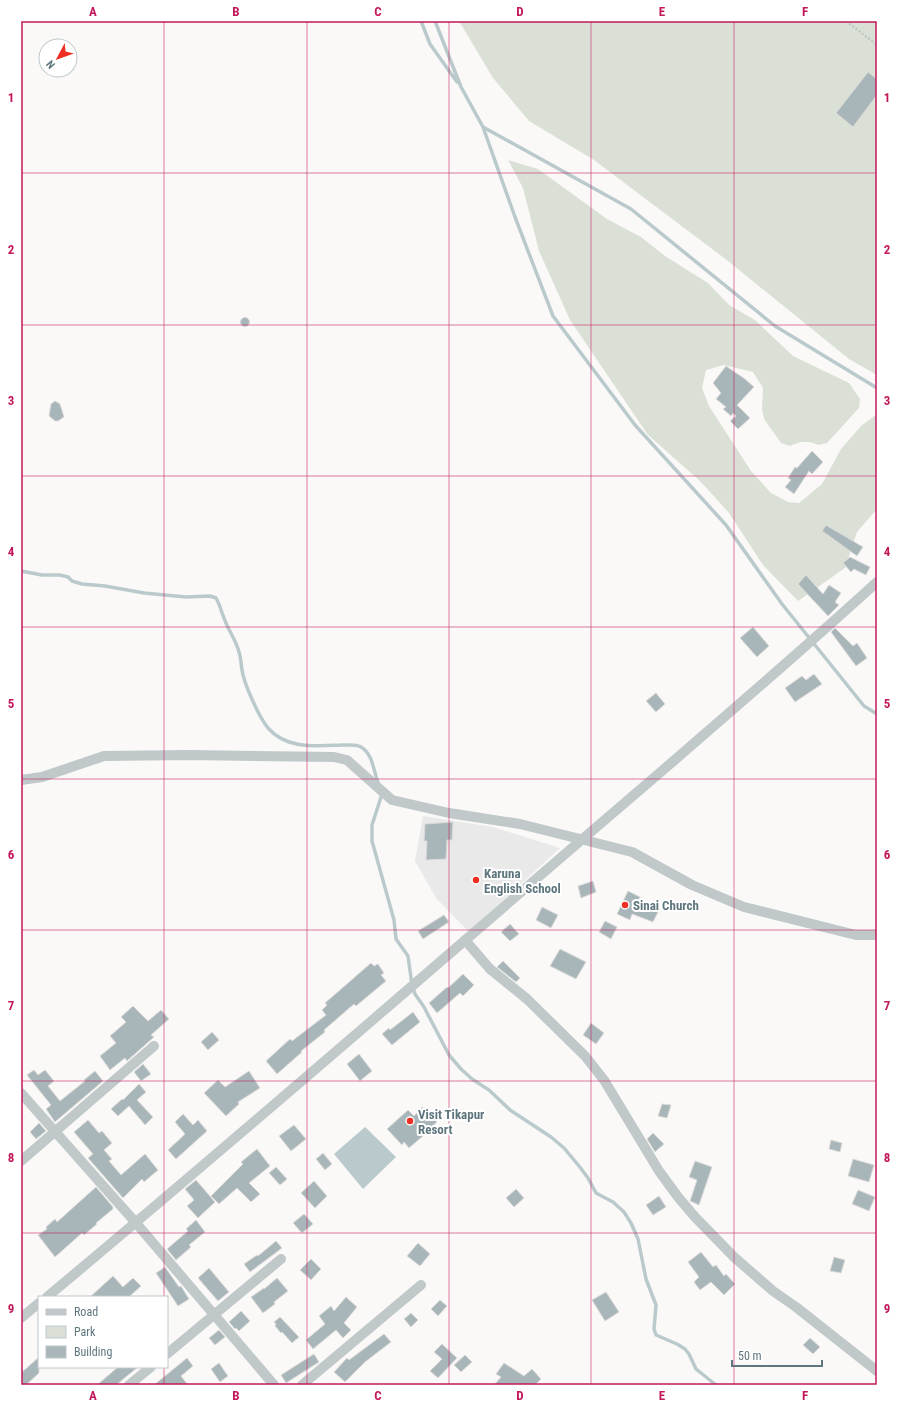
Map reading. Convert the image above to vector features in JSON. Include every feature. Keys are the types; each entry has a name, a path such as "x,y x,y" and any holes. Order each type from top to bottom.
{"street":[{"path":"47,1296 136,1223 465,940 812,641 877,582"},
{"path":"21,780 42,776 104,756 188,755 334,757 347,760 392,800 450,813 520,824 632,852 692,885 744,908 856,935 877,935"},
{"path":"465,940 490,969 527,999 585,1056 604,1080 659,1171 695,1217 734,1257 773,1292 796,1307 877,1371"},
{"path":"21,1161 154,1046"},
{"path":"21,1092 136,1223 274,1385"},
{"path":"168,1353 281,1259"},
{"path":"302,1385 421,1285"},
{"path":"21,1318 38,1304"},
{"path":"129,1385 150,1368"}],"path":[{"path":"846,21 877,45"}],"shaded area":[{"name":"Karuna English School","path":"423,816 493,827 560,848 469,932 436,898 415,861"},
{"path":"365,1127 396,1157 363,1189 334,1154"}],"green space":[{"path":"459,21 877,21 877,375 849,359 728,261 594,160 529,121 493,78"},
{"path":"508,160 538,169 607,219 641,237 665,256 708,283 729,305 755,320 793,356 849,383 860,399 859,408 827,443 818,445 811,442 804,442 790,446 781,443 764,419 762,409 763,388 753,372 724,365 706,370 702,388 709,406 751,471 771,493 788,502 799,503 822,484 841,449 861,426 877,414 877,509 857,532 845,568 798,601 763,565 729,513 700,481 648,435 570,320 539,251 523,188"}],"building":[{"path":"868,72 877,79 877,95 853,127 836,113"},
{"path":"245,317 250,322 245,327 240,322"},
{"path":"726,366 754,387 737,405 750,418 738,429 730,421 736,416 733,413 731,416 723,409 726,407 716,399 721,393 713,383"},
{"path":"55,401 60,404 64,417 58,421 55,421 49,416 51,404"},
{"path":"812,451 823,462 812,474 809,471 794,494 785,487 791,480 788,478 795,467 797,468"},
{"path":"826,525 863,547 857,556 822,531"},
{"path":"850,557 870,567 866,575 854,569 851,572 843,563"},
{"path":"806,575 823,594 829,585 841,593 835,602 839,605 828,616 798,584"},
{"path":"753,627 769,646 757,657 740,638"},
{"path":"835,628 853,646 857,643 867,658 856,666 831,632"},
{"path":"814,674 822,684 795,702 785,688 802,676 806,680"},
{"path":"656,693 665,704 656,712 646,701"},
{"path":"453,822 452,840 447,840 446,859 426,860 427,841 424,841 425,824"},
{"path":"593,881 596,892 581,898 578,886"},
{"path":"628,891 640,897 638,902 659,910 653,922 632,914 630,920 617,914"},
{"path":"542,907 558,915 551,928 536,920"},
{"path":"444,915 449,922 423,939 418,931"},
{"path":"605,921 617,927 611,939 599,932"},
{"path":"510,924 519,934 510,941 501,932"},
{"path":"560,949 586,962 576,979 550,966"},
{"path":"503,961 520,978 516,982 497,967"},
{"path":"371,963 374,966 378,964 384,973 381,975 386,981 356,1006 354,1004 324,1030 325,1032 301,1051 302,1052 277,1074 266,1061 290,1039 292,1041 326,1015 322,1010 327,1005 325,1003"},
{"path":"463,974 474,985 463,996 460,993 437,1013 429,1003"},
{"path":"133,1006 148,1021 161,1010 169,1019 151,1035 154,1037 127,1061 125,1058 110,1070 100,1056 116,1043 110,1036 126,1022 121,1017"},
{"path":"413,1012 420,1022 392,1045 382,1034 389,1028 390,1030"},
{"path":"591,1023 604,1033 596,1044 583,1035"},
{"path":"212,1032 219,1040 208,1050 201,1042"},
{"path":"359,1054 372,1071 360,1081 347,1064"},
{"path":"143,1064 151,1074 141,1081 134,1072"},
{"path":"34,1070 38,1075 45,1070 54,1081 48,1086 60,1101 95,1071 103,1081 55,1122 46,1109 51,1105 27,1075"},
{"path":"249,1071 260,1088 238,1102 239,1104 226,1116 204,1093 218,1080 225,1087"},
{"path":"139,1084 146,1092 137,1100 153,1117 145,1125 129,1106 118,1116 111,1109 122,1099 123,1100"},
{"path":"662,1104 671,1105 667,1118 658,1116"},
{"path":"422,1107 437,1122 409,1148 404,1142 402,1145 387,1129 408,1110 414,1116"},
{"path":"183,1114 193,1125 198,1120 207,1131 176,1159 168,1150 185,1134 175,1122"},
{"path":"88,1120 99,1133 102,1131 112,1143 104,1150 112,1159 109,1161 121,1175 145,1154 158,1170 144,1182 142,1179 123,1198 88,1158 93,1154 74,1132"},
{"path":"39,1123 46,1131 36,1139 30,1132"},
{"path":"294,1125 306,1139 291,1151 279,1136"},
{"path":"653,1133 664,1144 655,1152 647,1139"},
{"path":"831,1140 842,1143 840,1152 829,1149"},
{"path":"257,1149 270,1166 249,1183 260,1194 251,1202 237,1188 219,1204 211,1196 243,1164 241,1162"},
{"path":"323,1153 332,1164 325,1170 316,1159"},
{"path":"853,1159 874,1165 869,1182 848,1176"},
{"path":"695,1161 712,1167 699,1205 690,1201 697,1180 689,1177"},
{"path":"276,1167 287,1179 280,1185 269,1173"},
{"path":"196,1180 215,1202 198,1218 187,1206 194,1200 185,1189"},
{"path":"314,1181 327,1196 315,1208 301,1193"},
{"path":"96,1187 113,1207 113,1209 84,1235 82,1233 55,1257 38,1235 47,1229 46,1227 55,1219 57,1222"},
{"path":"516,1189 524,1198 514,1207 506,1198"},
{"path":"858,1190 875,1197 869,1211 852,1204"},
{"path":"659,1196 666,1207 653,1215 646,1205"},
{"path":"304,1214 313,1224 302,1233 293,1223"},
{"path":"196,1220 205,1232 189,1245 191,1247 176,1260 167,1249 188,1231 186,1229"},
{"path":"276,1241 282,1248 250,1272 244,1264 257,1255 258,1256"},
{"path":"418,1243 430,1254 420,1266 407,1256"},
{"path":"701,1252 713,1267 716,1265 724,1276 726,1274 735,1284 724,1295 711,1282 700,1290 694,1282 699,1277 688,1262"},
{"path":"834,1257 845,1260 841,1273 830,1271"},
{"path":"311,1259 321,1269 311,1280 300,1270"},
{"path":"165,1267 179,1287 181,1286 189,1299 178,1306 156,1273"},
{"path":"209,1268 229,1292 218,1301 198,1278"},
{"path":"113,1276 123,1287 133,1278 141,1286 130,1296 91,1296"},
{"path":"277,1278 288,1291 263,1313 251,1297 264,1289"},
{"path":"606,1292 619,1312 605,1321 592,1300"},
{"path":"346,1297 357,1307 344,1323 351,1330 343,1338 336,1330 313,1349 306,1340 325,1324 319,1316 331,1306 334,1311"},
{"path":"440,1300 447,1306 438,1316 431,1309"},
{"path":"241,1311 250,1321 239,1331 229,1322"},
{"path":"411,1313 418,1320 411,1327 404,1319"},
{"path":"280,1317 299,1337 292,1343 275,1326 276,1324 274,1322"},
{"path":"219,1330 225,1337 215,1345 209,1338"},
{"path":"384,1334 391,1342 365,1362 345,1382 334,1372 347,1358 349,1360"},
{"path":"810,1338 820,1347 813,1354 803,1345"},
{"path":"442,1344 457,1358 438,1378 430,1371 442,1359 434,1352"},
{"path":"314,1354 319,1362 286,1383 281,1375"},
{"path":"465,1355 472,1362 461,1372 454,1365"},
{"path":"38,1358 39,1373 26,1385 21,1385 21,1373"},
{"path":"187,1358 193,1366 181,1376 188,1385 154,1385"},
{"path":"219,1363 228,1376 220,1382 211,1369"},
{"path":"504,1363 524,1376 532,1369 541,1379 536,1384 538,1385 494,1385 501,1377 496,1374"},
{"path":"117,1368 137,1368 116,1385 97,1385"}],"waterway":[{"path":"421,21 430,44 457,82"},
{"path":"435,21 461,87 483,127 631,209 775,326 877,388"},
{"path":"483,127 515,217 553,316 635,425 726,525 782,604 864,706 877,714"},
{"path":"21,571 42,575 60,575 82,584 105,586 144,593 186,597 210,596 216,598 238,648 243,676 249,692 256,709 268,728 284,740 303,745 359,746 365,750 371,759 379,785"},
{"path":"382,794 372,825 372,841 394,920 396,939 408,956 412,985 415,994 424,1007 449,1055 472,1079 489,1090 510,1110 551,1137 564,1148 588,1178 596,1193 613,1202 624,1212 638,1239 646,1279 656,1305 654,1329 656,1335 685,1349 696,1369 716,1385"}],"place":[{"name":"Karuna English School","path":"476,880"},
{"name":"Sinai Church","path":"625,905"},
{"name":"Visit Tikapur Resort","path":"410,1121"}]}
